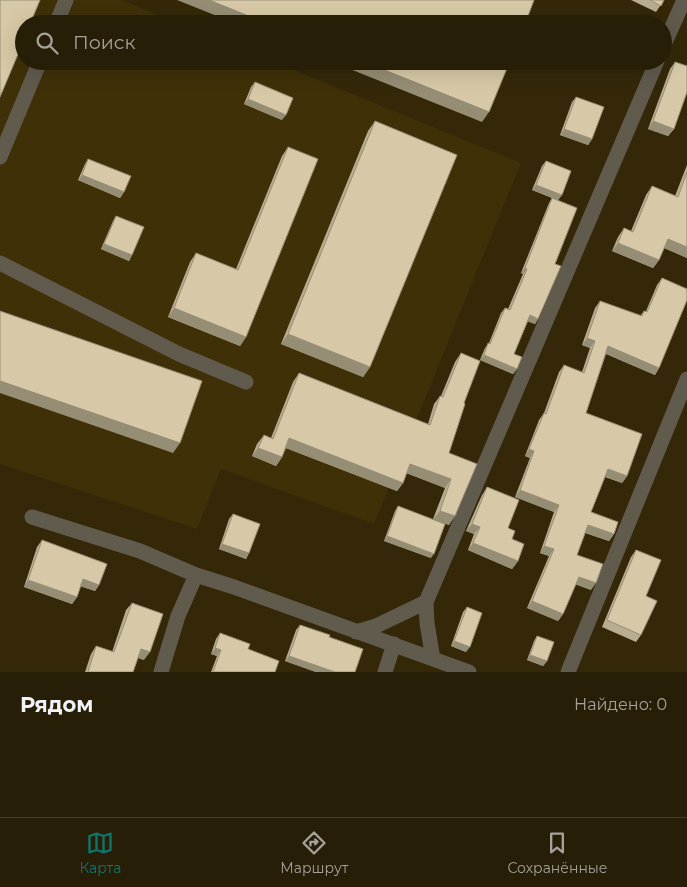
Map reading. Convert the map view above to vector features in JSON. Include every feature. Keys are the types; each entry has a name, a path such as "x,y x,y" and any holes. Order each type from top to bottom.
{"street":[{"path":"60,15 66,0"},
{"path":"672,27 684,0"},
{"path":"0,157 36,70"},
{"path":"433,660 426,623 426,602 653,70"},
{"path":"0,263 178,354 246,382"},
{"path":"568,672 687,379"},
{"path":"32,517 140,551 196,575 469,672"},
{"path":"162,672 178,616 196,575"},
{"path":"356,632 376,626 426,602"},
{"path":"385,672 394,644"}],"shaded area":[{"path":"0,0 122,0 158,15 15,15 15,70 294,70 521,163 374,524 221,469 197,529 0,464"}],"building":[{"path":"0,0 40,0 34,15 15,15 15,61 0,97"},
{"path":"209,0 534,0 528,15 246,15"},
{"path":"650,0 664,0 661,6"},
{"path":"675,62 687,66 687,92 674,129 653,121"},
{"path":"384,70 506,70 489,112"},
{"path":"255,82 293,98 286,115 248,99"},
{"path":"576,97 604,107 592,139 564,129"},
{"path":"375,121 457,155 370,367 288,334"},
{"path":"288,147 318,159 246,337 174,308 196,253 238,270"},
{"path":"88,159 131,176 124,192 82,175"},
{"path":"546,161 571,171 562,195 536,185"},
{"path":"687,172 687,247 668,239 659,260 618,243 624,228 633,232 652,186 678,197"},
{"path":"552,198 577,208 555,264 561,266 538,319 530,315 514,354 522,357 517,369 484,355 505,308 510,310 527,269 525,268"},
{"path":"116,216 144,227 132,255 104,244"},
{"path":"662,278 687,289 687,300 659,368 608,346 586,413 642,434 627,476 608,469 591,512 618,522 614,534 588,525 577,555 603,564 596,583 579,577 563,614 532,601 554,549 544,546 559,505 520,490 534,451 529,449 544,413 546,414 564,365 584,373 595,341 587,338 600,301 642,316 644,311 647,312"},
{"path":"0,311 202,381 180,443 0,381"},
{"path":"461,353 480,361 464,403 449,453 477,464 455,516 440,511 451,479 410,464 403,483 289,438 282,457 258,448 264,435 273,439 299,373 430,425 440,396 443,397"},
{"path":"487,487 519,500 508,528 515,531 512,539 524,544 518,561 473,543 480,527 472,524"},
{"path":"398,506 445,524 434,554 387,536"},
{"path":"233,514 260,524 249,553 222,544"},
{"path":"42,540 107,564 99,585 83,579 77,597 28,580"},
{"path":"636,550 661,560 646,596 657,601 641,635 607,620"},
{"path":"132,603 163,614 150,652 141,649 133,672 88,672 96,646 114,652"},
{"path":"467,607 482,613 470,647 454,641"},
{"path":"300,625 363,649 355,672 335,672 289,656"},
{"path":"220,633 250,644 248,649 279,661 275,672 213,672 221,650 215,648"},
{"path":"537,636 554,642 547,661 530,655"}]}
